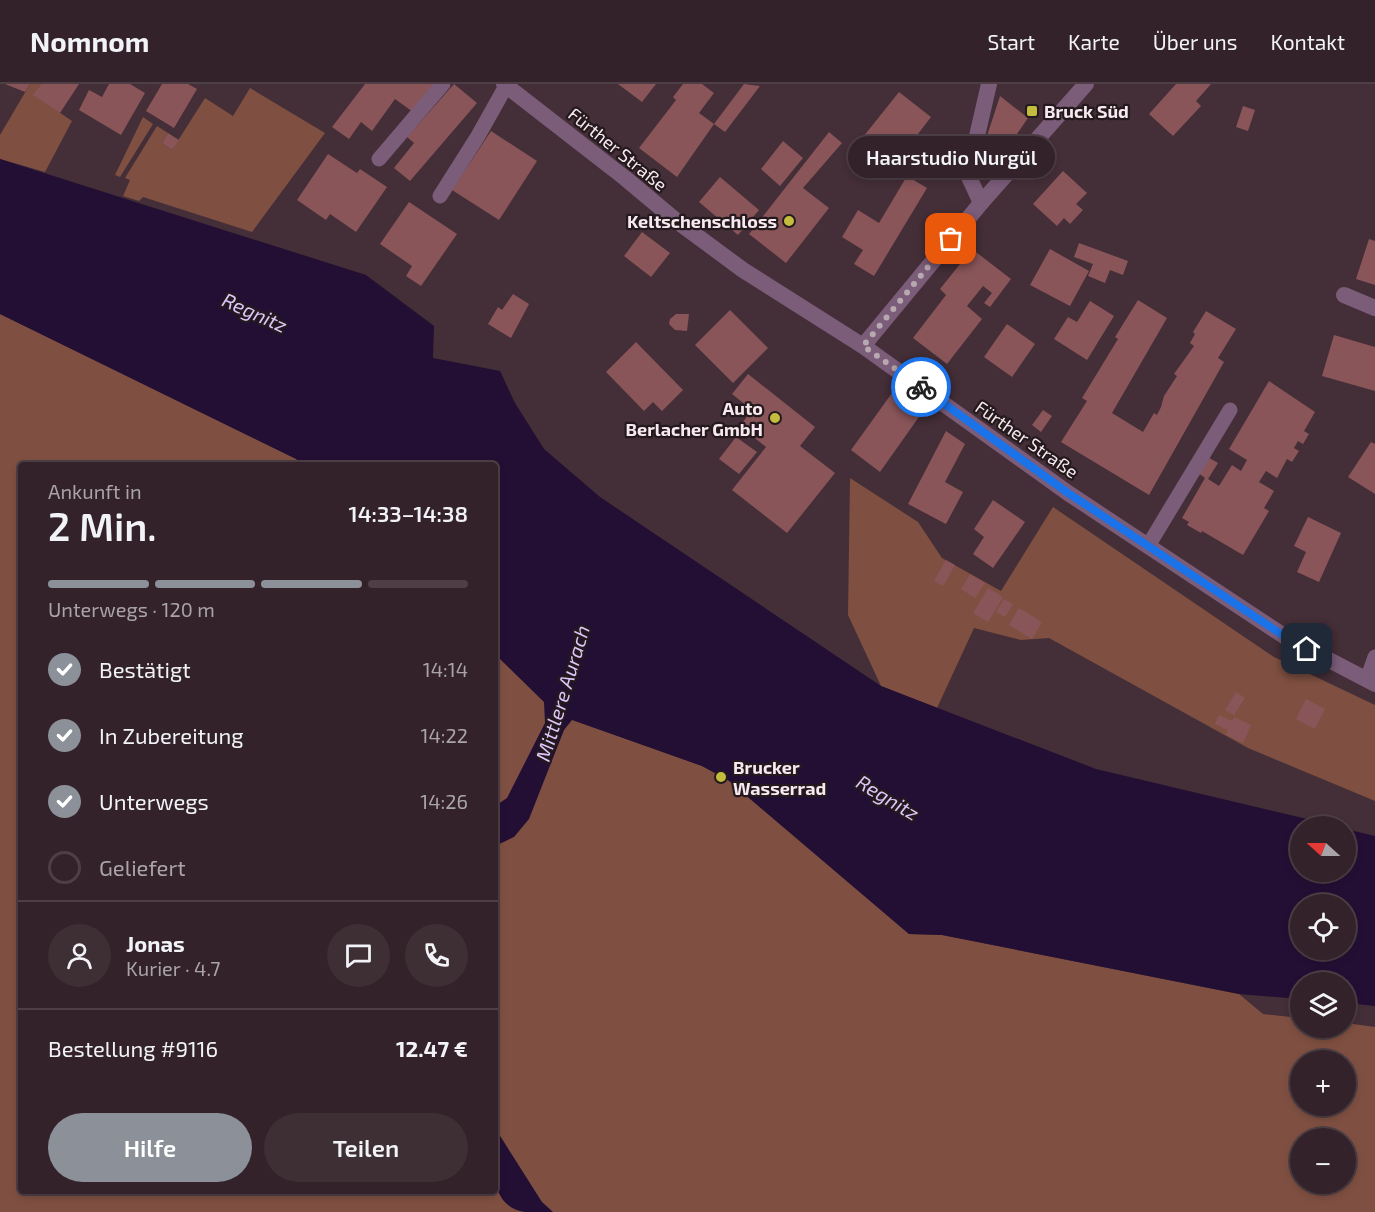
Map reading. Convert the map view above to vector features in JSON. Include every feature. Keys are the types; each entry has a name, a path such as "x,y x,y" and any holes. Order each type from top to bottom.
{"street":[{"path":"981,203 968,175 989,84"},
{"path":"863,346 981,203 1086,84"},
{"name":"Fürther Straße","path":"505,85 712,249 863,346 1068,493 1287,638 1371,682"},
{"path":"1344,295 1375,308"}],"lane":[{"path":"379,159 443,84"},
{"path":"440,196 505,85"},
{"path":"1148,546 1230,410"},
{"name":"Fürther Straße","path":"1371,682 1375,657"}],"shaded area":[{"path":"30,84 41,84 34,95 72,121 45,172 0,159 0,135"},
{"path":"250,88 325,133 252,232 143,197 139,201 123,196 130,180 125,178 157,126 168,133 162,143 172,150 205,98 233,116"},
{"path":"143,117 153,124 120,177 115,175"},
{"path":"0,314 300,462 18,462 18,1194 498,1194 498,657 557,714 702,766 728,780 909,934 942,935 1239,994 1263,1014 1290,1017 1290,1038 1356,1038 1356,1024 1375,1027 1375,1212 0,1212"},
{"path":"850,478 918,522 942,558 1001,591 1053,507 1274,657 1375,705 1375,801 1248,748 1049,638 1021,640 974,628 937,708 881,686 848,615"}],"water":[{"path":"0,159 366,275 434,326 433,358 500,371 515,403 544,449 600,497 881,686 1096,769 1295,816 1290,816 1290,882 1356,882 1356,831 1375,836 1375,1006 1356,1004 1356,972 1290,972 1290,998 1239,994 942,935 909,934 728,780 702,766 572,720 564,730 529,819 514,837 498,845 498,804 507,798 545,723 544,702 498,657 498,462 299,462 0,314"},
{"path":"498,1133 542,1202 553,1212 525,1212 512,1208 503,1200 498,1190"}],"building":[{"path":"5,84 30,84 25,92"},
{"path":"41,84 79,84 60,113 33,95"},
{"path":"109,84 130,84 145,93 121,135 79,110 89,90 102,97"},
{"path":"162,84 188,84 197,89 174,128 146,111"},
{"path":"365,84 434,84 413,112 395,99 372,131 361,122 349,139 332,127"},
{"path":"454,84 477,103 410,181 394,168 414,143 407,137"},
{"path":"618,84 656,84 642,102"},
{"path":"683,84 702,84 714,93 699,113 714,124 677,177 639,148 676,100 673,97"},
{"path":"744,84 760,86 725,132 714,124"},
{"path":"1176,84 1211,84 1196,101 1201,106 1173,136 1149,114"},
{"path":"899,92 931,117 888,173 855,147"},
{"path":"1000,96 1028,118 1005,151 986,139"},
{"path":"1243,106 1255,110 1248,131 1236,127"},
{"path":"491,131 537,161 499,220 452,190"},
{"name":"Keltschenschloss","path":"829,132 842,143 803,188 829,208 786,263 749,234"},
{"path":"168,133 179,140 172,150 162,143"},
{"path":"783,141 803,158 780,186 761,169"},
{"path":"328,154 357,173 360,169 387,187 356,232 330,214 326,220 297,200"},
{"path":"1063,171 1087,193 1076,204 1083,210 1070,224 1064,218 1057,226 1033,204"},
{"path":"907,176 927,188 874,276 854,264 863,250 842,237 858,210 879,223"},
{"path":"720,177 759,210 738,235 699,202"},
{"path":"409,202 457,234 421,286 406,276 412,266 380,244"},
{"path":"642,232 670,253 651,277 624,256"},
{"path":"1369,239 1375,241 1375,285 1356,279"},
{"path":"1079,243 1128,261 1123,275 1110,270 1105,283 1088,276 1093,264 1074,257"},
{"path":"972,249 1011,279 990,307 984,303 992,293 983,286 967,306 982,319 947,364 913,338 946,295 940,289"},
{"path":"1050,249 1089,271 1070,306 1030,285"},
{"path":"513,294 529,304 511,338 488,324 498,307 502,310"},
{"path":"1138,300 1167,318 1112,413 1143,432 1154,413 1157,415 1164,396 1177,376 1174,374 1194,346 1190,343 1195,334 1193,332 1206,311 1236,329 1218,358 1224,362 1149,495 1061,442 1087,401 1082,398 1118,339 1115,337"},
{"path":"1090,301 1114,316 1087,360 1054,339 1068,317 1077,322"},
{"path":"730,310 768,348 733,383 695,345"},
{"path":"676,314 689,314 687,331 675,330 669,324 670,319"},
{"path":"1007,324 1035,344 1012,377 984,357"},
{"path":"1334,335 1375,347 1375,391 1322,376"},
{"path":"636,342 683,390 662,411 653,402 644,411 606,372"},
{"path":"748,374 815,427 800,446 835,473 787,533 732,490 766,447 740,426 752,410 732,394"},
{"path":"1269,381 1315,412 1304,431 1309,434 1303,444 1298,441 1294,448 1299,451 1292,462 1287,459 1277,478 1266,471 1259,482 1274,491 1264,508 1269,511 1243,555 1187,525 1189,522 1182,518 1205,478 1197,472 1206,456 1218,463 1208,479 1219,486 1232,465 1241,471 1247,460 1229,449"},
{"path":"892,393 921,414 880,472 851,450"},
{"path":"1043,410 1052,416 1041,432 1032,425"},
{"path":"946,431 965,444 945,482 963,492 946,524 908,504"},
{"path":"736,437 757,452 739,474 719,459"},
{"path":"1371,442 1375,444 1375,494 1348,477"},
{"path":"993,500 1025,522 993,568 973,554 984,537 974,529"},
{"path":"1308,517 1341,533 1319,582 1297,572 1306,552 1294,546"},
{"path":"946,560 955,565 943,586 934,581"},
{"path":"970,574 985,583 975,598 961,589"},
{"path":"988,588 1003,597 988,622 973,613"},
{"path":"1004,599 1013,604 1005,617 996,612"},
{"path":"1019,608 1042,622 1032,639 1009,625"},
{"path":"1236,692 1245,698 1234,715 1225,710"},
{"path":"1306,699 1325,709 1315,729 1296,719"},
{"path":"1219,715 1232,721 1234,717 1251,725 1243,743 1226,735 1228,730 1215,724"}],"way so far":[{"path":"921,387 863,346 951,239"}],"place":[{"name":"Bruck Süd","path":"1032,111"},
{"name":"Keltschenschloss","path":"789,221"},
{"name":"Haarstudio Nurgül","path":"951,239"},
{"name":"Auto Berlacher GmbH","path":"775,418"},
{"name":"Brucker Wasserrad","path":"721,777"}],"route":[{"path":"921,387 1068,493 1307,649"}],"water label":[{"name":"Regnitz","path":"255,312"},
{"name":"Mittlere Aurach","path":"562,693"},
{"name":"Regnitz","path":"888,797"}]}
